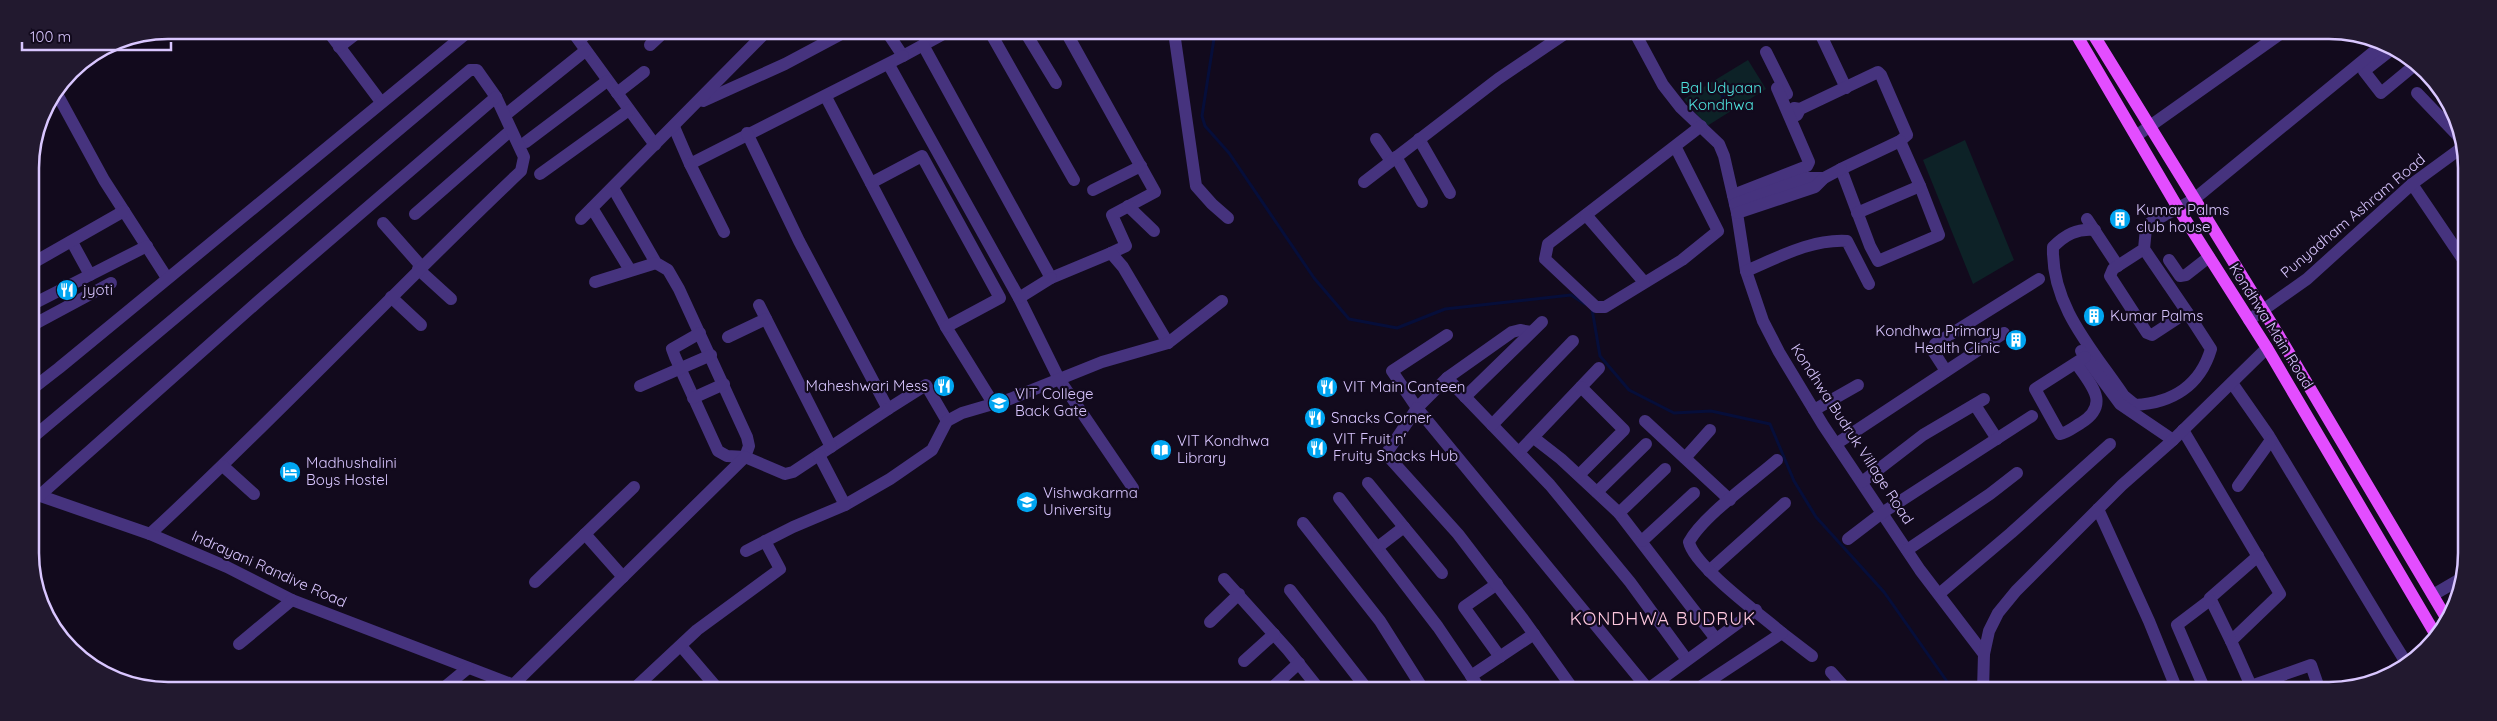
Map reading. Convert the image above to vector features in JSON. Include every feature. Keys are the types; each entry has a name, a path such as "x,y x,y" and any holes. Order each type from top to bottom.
{"main road":[{"name":"Kondhwa Main Road","path":"2079,39 2178,208 2267,348 2433,630"},
{"name":"Kondhwa Main Road","path":"2096,39 2151,127 2193,200 2263,310 2444,613"}],"street":[{"path":"333,39 381,102"},
{"path":"339,47 349,39"},
{"path":"39,384 459,39"},
{"path":"650,45 656,39"},
{"path":"581,219 759,39"},
{"path":"696,104 785,64 832,39"},
{"path":"892,39 903,56"},
{"path":"690,164 747,133 826,96 934,39"},
{"path":"994,39 1074,180"},
{"path":"1029,39 1056,84"},
{"path":"1019,298 1051,278 1126,246 1112,215 1155,192 1070,39"},
{"path":"1175,39 1196,186 1228,218"},
{"path":"1364,182 1498,79 1557,39"},
{"name":"Kondhwa Budruk Village Road","path":"1638,39 1663,84 1681,108 1719,144 1724,156 1735,204 1746,270 1763,321 1814,410 1836,444 1907,550 1984,654"},
{"path":"1822,39 1846,88"},
{"path":"2136,136 2273,39"},
{"path":"509,112 579,41 656,145"},
{"path":"923,45 1051,278"},
{"path":"2095,230 2084,229 2072,232 2053,248 2055,283 2071,320 2124,396 2136,405 2154,404 2170,399 2196,379 2207,362 2211,349 2144,249 2146,228 2150,223 2193,200 2377,48"},
{"path":"1766,52 1824,178"},
{"path":"2387,53 2364,71 2381,93 2411,68"},
{"path":"888,64 1019,298 1059,379 1133,488"},
{"path":"39,432 470,70 477,70 496,97 510,131 524,157 521,171 419,268 223,466 150,534"},
{"path":"617,93 644,72"},
{"path":"1735,204 1815,187 1824,178 1900,141 1906,134 1906,130 1878,72 1794,111"},
{"path":"526,142 607,80"},
{"path":"1735,204 1807,166 1809,162 1794,111 1777,88"},
{"path":"2417,93 2452,130"},
{"path":"826,96 946,327 992,403"},
{"path":"39,492 496,97"},
{"path":"59,98 104,180 167,278"},
{"path":"540,174 629,110"},
{"path":"1675,146 1718,232 1682,260 1605,307 1596,307 1545,259 1548,244 1675,146 1702,126"},
{"path":"674,127 724,232"},
{"path":"414,214 510,131"},
{"path":"747,133 799,241 888,409"},
{"path":"1376,139 1394,159 1422,202"},
{"path":"1419,139 1450,193"},
{"path":"1842,169 1870,246 1878,260 1900,253 1940,235 1900,141"},
{"name":"Punyadham Ashram Road","path":"2249,320 2321,267 2412,184 2457,151"},
{"path":"871,183 922,156 1000,298 946,327"},
{"path":"1093,190 1141,166"},
{"path":"2412,184 2458,252"},
{"path":"1857,213 1920,186"},
{"path":"520,682 745,457 749,446 747,436 724,384 668,270 656,263 613,188"},
{"path":"1128,206 1154,231"},
{"path":"592,208 630,270"},
{"path":"39,260 124,211"},
{"path":"1586,215 1644,282"},
{"path":"2087,218 2118,266"},
{"path":"383,223 419,268 451,299"},
{"path":"1746,270 1810,245 1834,241 1847,242 1869,284"},
{"path":"72,242 90,275"},
{"path":"39,301 147,246"},
{"path":"2144,249 2118,266 2110,276 2147,333 2155,333 2187,312"},
{"path":"1111,252 1123,267 1168,343"},
{"path":"2170,260 2180,276 2186,275 2209,257"},
{"path":"595,282 656,263"},
{"path":"1946,371 1933,351 1936,344 2039,278"},
{"path":"39,322 111,283"},
{"path":"391,296 421,325"},
{"path":"746,551 845,505 890,479 932,450 947,421 962,413 1010,399 1102,362 1168,343 1222,301"},
{"path":"759,305 831,447"},
{"path":"728,337 766,318"},
{"path":"1464,397 1542,322"},
{"path":"1531,332 1520,330 1512,332 1447,378 1416,408 1386,454 1458,534 1568,682"},
{"path":"700,333 672,348 679,368 718,451 727,456 745,457 785,474 793,472 926,385 947,421"},
{"path":"1836,444 2004,333"},
{"path":"1447,334 1392,371 1416,408 1642,682"},
{"path":"1492,425 1573,341"},
{"path":"1983,682 1984,654 1989,631 2004,606 2042,563 2173,440 2267,348"},
{"path":"640,386 710,355"},
{"path":"2081,357 2094,389 2097,403 2092,416 2060,434 2034,389 2081,357"},
{"path":"2081,357 2120,404 2173,440"},
{"path":"1519,452 1599,368"},
{"path":"1447,378 1519,452 1630,582 1687,660"},
{"path":"2232,383 2271,440 2404,659"},
{"path":"694,398 724,384"},
{"path":"1814,410 1858,385"},
{"path":"1579,475 1624,430 1581,387"},
{"path":"1862,482 1923,435 1979,402 1997,439"},
{"path":"1848,539 1882,513 2032,416"},
{"path":"1645,422 1730,500"},
{"path":"1685,458 1710,430"},
{"path":"2183,430 2280,594 2231,641"},
{"path":"1534,438 1579,475 1620,513 1716,639"},
{"path":"2238,486 2271,440"},
{"path":"1597,492 1646,444"},
{"path":"1939,594 2011,534 2110,444"},
{"path":"819,455 845,505"},
{"path":"1777,460 1694,534 1689,542 1690,551 1709,570 1782,633 1812,656"},
{"path":"223,466 254,494"},
{"path":"1620,513 1665,469"},
{"path":"1907,550 1990,494 2016,473"},
{"path":"1368,483 1442,573"},
{"path":"535,582 634,487"},
{"path":"1642,541 1694,493"},
{"name":"Indrayani Randive Road","path":"39,496 150,534 227,567 292,600 438,654 505,682"},
{"path":"1340,498 1378,547 1475,682"},
{"path":"1709,570 1785,504"},
{"path":"2098,509 2142,605 2174,682"},
{"path":"1303,523 1380,621 1419,682"},
{"path":"1378,547 1404,527"},
{"path":"585,534 623,577"},
{"path":"641,682 697,630 780,568 765,541"},
{"path":"2202,682 2177,625 2210,600 2258,556"},
{"path":"1224,580 1239,594 1314,682"},
{"path":"2433,595 2455,582"},
{"path":"1497,584 1464,607 1500,657"},
{"path":"1290,590 1362,682"},
{"path":"1210,622 1239,594"},
{"path":"240,644 292,600"},
{"path":"2210,600 2249,682"},
{"path":"1657,682 1756,610"},
{"path":"1709,682 1782,633"},
{"path":"1244,661 1274,634"},
{"path":"1471,676 1534,634"},
{"path":"681,646 712,682"},
{"path":"1278,682 1299,663"},
{"path":"2267,682 2311,665 2317,682"},
{"path":"451,682 468,668"},
{"path":"1830,672 1839,682"}],"green space":[{"name":"Bal Udyaan Kondhwa","path":"1748,60 1766,89 1707,126 1684,99"},
{"path":"1965,140 2014,260 1973,284 1923,160"}],"waterway":[{"path":"1214,39 1202,116 1205,126 1229,153 1314,278 1349,319 1397,328 1445,309 1571,295 1585,304"},
{"path":"1730,90 1733,94 1724,99 1722,95 1730,90"},
{"path":"1592,309 1600,356 1629,390 1674,413 1711,411 1770,424 1794,481 1816,517 1884,592 1947,682"}],"place":[{"name":"Kumar Palms club house","path":"2120,219"},
{"name":"jyoti","path":"67,290"},
{"name":"Kumar Palms","path":"2094,316"},
{"name":"Kondhwa Primary Health Clinic","path":"2016,340"},
{"name":"Maheshwari Mess","path":"944,386"},
{"name":"VIT Main Canteen","path":"1327,387"},
{"name":"VIT College Back Gate","path":"999,403"},
{"name":"Snacks Corner","path":"1315,418"},
{"name":"VIT Fruit n' Fruity Snacks Hub","path":"1317,448"},
{"name":"VIT Kondhwa Library","path":"1161,450"},
{"name":"Madhushalini Boys Hostel","path":"290,472"},
{"name":"Vishwakarma University","path":"1027,502"}],"district":[{"name":"KONDHWA BUDRUK","path":"1663,619"}]}
